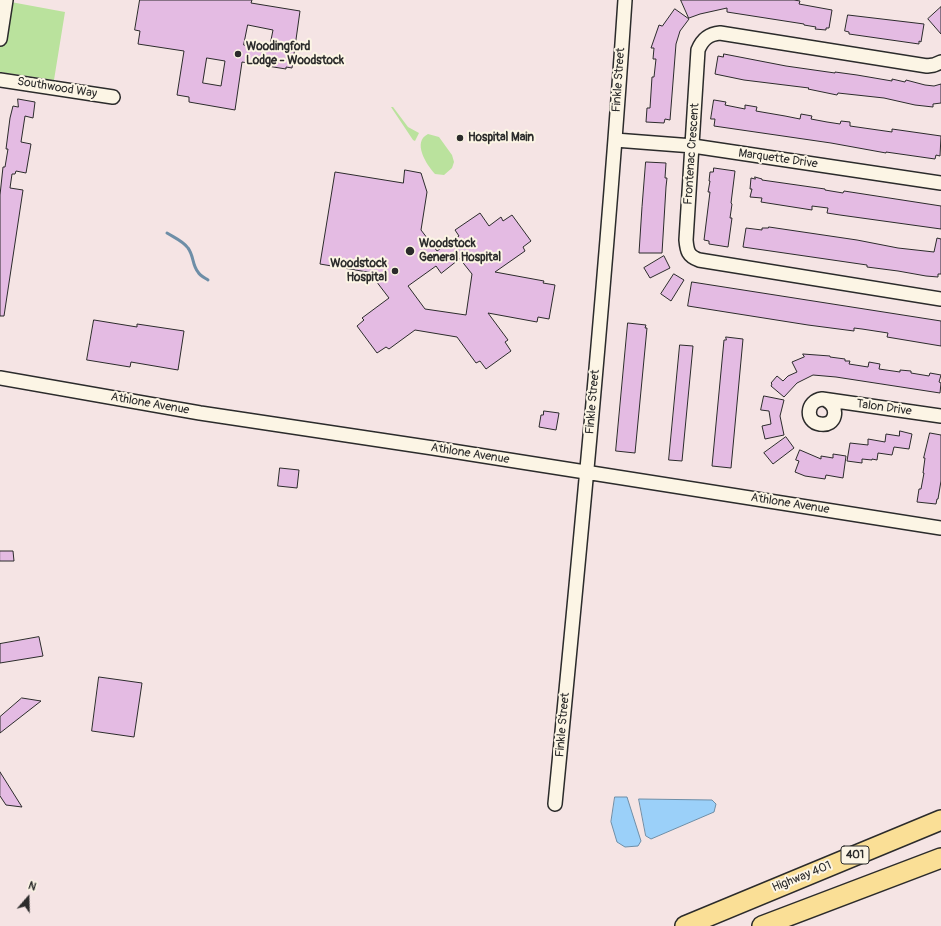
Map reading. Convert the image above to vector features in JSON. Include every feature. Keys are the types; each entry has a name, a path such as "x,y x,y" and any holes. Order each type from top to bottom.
{"highway":[{"name":"Highway 401","path":"685,926 941,820"},
{"path":"762,926 941,858"}],"street":[{"path":"0,39 6,0"},
{"name":"Finkle Street","path":"555,804 587,472 615,140 625,0"},
{"name":"Frontenac Crescent","path":"941,62 927,66 720,33 714,33 702,41 698,50 686,240 687,252 694,258 704,261 941,299"},
{"name":"Southwood Way","path":"0,80 113,97"},
{"name":"Marquette Drive","path":"615,140 693,146 941,183"},
{"name":"Athlone Avenue","path":"0,378 200,413 941,528"},
{"name":"Talon Drive","path":"826,400 941,416"}],"green space":[{"path":"0,0 65,12 54,80 0,72"},
{"path":"391,107 393,107 408,127 419,133 415,141 413,140"},
{"path":"428,134 439,137 452,155 454,162 452,168 444,175 435,174 428,165 422,153 421,142"}],"water":[{"path":"615,797 627,797 641,841 638,846 625,847 617,842 611,822"},
{"path":"639,799 712,800 716,804 714,812 651,839 646,836"}],"building":[{"name":"Woodingford Lodge - Woodstock","path":"140,0 252,0 251,3 300,11 292,68 286,67 286,69 242,62 235,110 189,102 189,97 177,95 184,51 138,44 140,31 135,30","holes":["248,25 273,30 269,50 244,45","207,58 225,61 221,86 203,83"]},
{"path":"681,0 794,0 800,1 799,4 832,10 829,28 826,28 826,30 815,29 816,27 804,24 727,12 727,8 689,18"},
{"path":"941,7 941,34 928,19"},
{"path":"675,9 689,19 680,31 676,44 670,120 665,119 664,123 646,122 647,108 650,108 652,77 654,77 656,59 653,59 654,48 651,48 659,25 662,26"},
{"path":"848,15 924,24 921,42 919,41 919,44 849,34 849,32 845,31"},
{"path":"724,54 786,66 892,81 892,79 905,82 906,80 934,86 941,84 941,103 933,104 933,107 915,105 884,98 838,93 837,95 808,89 809,88 744,80 715,74 718,56 723,57"},
{"path":"18,99 35,102 33,118 25,116 21,142 31,144 26,173 16,171 15,174 12,174 10,188 23,190 4,316 0,316 0,195 3,167 5,167 8,149 6,149 10,118 13,106 18,107"},
{"path":"714,100 726,102 725,105 745,109 745,105 757,107 756,111 800,119 801,114 812,116 811,119 827,122 840,124 841,121 850,122 850,126 892,132 892,129 941,136 940,156 936,155 935,159 886,153 831,143 714,126 715,119 711,119"},
{"path":"646,162 666,163 665,178 667,178 662,253 639,253"},
{"path":"714,168 735,171 730,218 732,218 728,247 709,244 709,241 704,240 710,192 708,192 710,172 713,172"},
{"name":"Woodstock Hospital","path":"405,170 421,173 427,192 421,230 437,251 459,236 455,230 480,213 489,226 501,217 503,221 512,215 531,241 523,247 525,251 495,272 544,281 543,283 555,285 549,319 538,317 537,322 488,313 508,340 505,342 511,351 486,369 480,361 476,363 457,337 415,330 389,349 386,347 377,353 357,326 364,320 362,318 389,298 376,281 385,275 320,264 335,172 403,183","holes":["460,259 472,274 466,315 425,309 408,286 436,266 441,273"]},
{"path":"755,177 762,180 843,193 844,191 941,206 941,229 827,213 828,208 812,206 812,210 761,202 762,198 750,197 752,189 750,189 751,178 755,179"},
{"path":"769,227 857,240 898,248 934,252 937,238 941,239 941,274 938,274 938,277 926,276 867,267 867,265 743,247 746,228 762,230 762,228"},
{"path":"664,256 670,268 650,278 644,268"},
{"path":"674,274 684,280 671,301 661,294"},
{"path":"692,282 941,321 941,346 887,337 888,333 854,328 854,331 808,325 688,306"},
{"path":"94,320 137,327 137,324 184,331 178,370 131,362 130,367 87,360"},
{"path":"628,323 646,325 645,328 647,328 635,453 616,451"},
{"path":"726,337 743,339 731,468 712,466 724,340 726,340"},
{"path":"680,345 693,346 682,461 669,460"},
{"path":"803,354 830,356 845,359 845,361 850,361 849,364 868,367 869,362 880,364 879,369 900,372 900,370 911,371 911,373 929,376 930,373 941,375 939,382 941,383 940,393 836,377 813,375 797,383 784,397 771,386 771,383 777,376 783,381 788,376 797,372 792,362 804,357"},
{"path":"764,396 784,400 780,416 784,435 765,439 762,426 771,424 769,411 761,410"},
{"path":"544,411 559,413 556,430 539,427 541,415 543,415"},
{"path":"900,431 912,434 909,449 894,447 892,455 878,453 877,460 862,459 862,463 847,461 850,443 868,445 868,439 885,442 886,434 899,436"},
{"path":"930,433 941,435 941,481 936,504 917,502 919,489 921,489 924,473 924,458"},
{"path":"786,437 794,448 773,464 764,453"},
{"path":"800,450 821,459 821,456 833,458 833,454 846,456 843,478 826,475 825,479 805,476 795,472 799,461 796,460"},
{"path":"280,468 299,470 297,488 278,486"},
{"path":"0,551 13,551 14,561 0,561"},
{"path":"39,637 43,656 0,663 0,644"},
{"path":"99,677 142,683 134,737 92,731"},
{"path":"22,698 41,701 0,733 0,717"},
{"path":"0,772 22,807 6,805 0,796"}],"waterway":[{"path":"167,233 181,241 186,246 190,251 196,269 200,275 208,280"}],"place":[{"name":"Woodingford Lodge - Woodstock","path":"238,54"},
{"name":"Hospital Main","path":"460,138"},
{"name":"Woodstock General Hospital","path":"410,251"},
{"name":"Woodstock Hospital","path":"395,271"}]}
